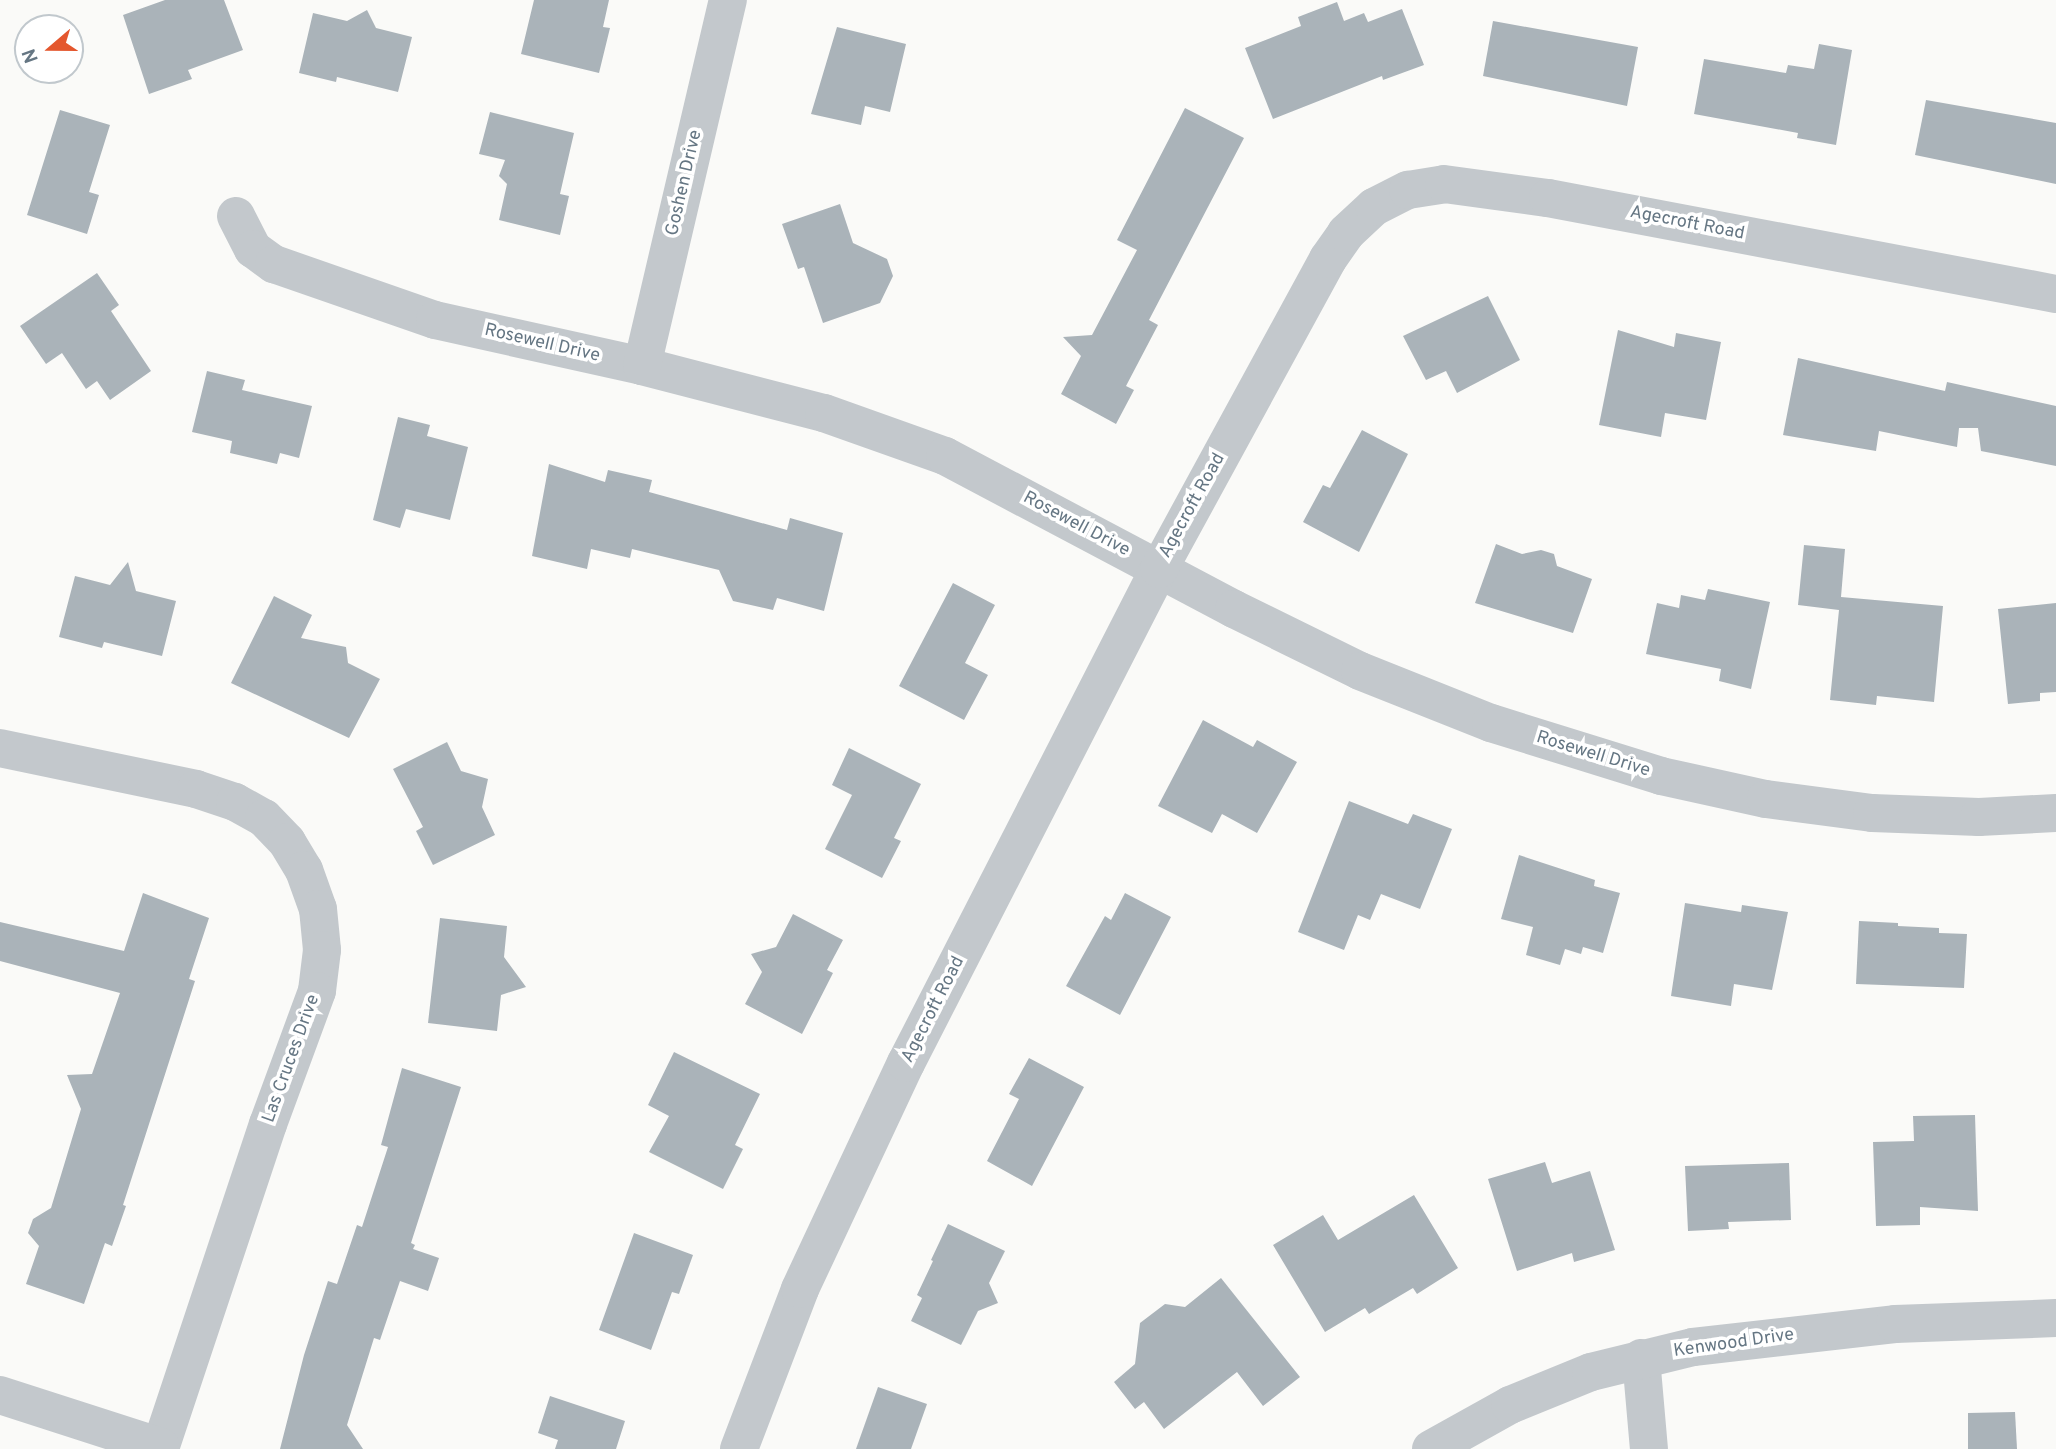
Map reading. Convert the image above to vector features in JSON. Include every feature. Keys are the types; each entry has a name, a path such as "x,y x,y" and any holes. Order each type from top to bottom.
{"street":[{"name":"Goshen Drive","path":"642,366 728,0"},
{"name":"Agecroft Road","path":"739,1449 800,1289 900,1076 1159,569 1328,259 1346,233 1374,207 1408,190 1444,184 1548,198 2056,294"},
{"name":"Rosewell Drive","path":"236,216 253,249 274,264 435,320 642,366 824,413 945,456 1360,671 1491,723 1661,776 1766,799 1872,813 1979,817 2056,813"},
{"name":"Las Cruces Drive","path":"0,748 196,789 235,802 264,818 286,842 304,870 318,909 322,950 317,991 268,1124 161,1448"},
{"name":"Kenwood Drive","path":"1431,1449 1510,1405 1591,1372 1693,1347 1895,1324 2056,1318"},
{"path":"1641,1358 1649,1449"},
{"path":"0,1395 161,1448"}],"building":[{"path":"165,0 224,0 243,50 188,70 192,79 149,94 123,15"},
{"path":"534,0 609,0 603,27 610,28 599,73 521,54"},
{"path":"1337,2 1344,21 1364,13 1368,22 1402,9 1424,65 1383,80 1382,76 1273,119 1245,48 1301,26 1298,17"},
{"path":"367,10 376,28 412,37 398,92 337,77 336,82 299,73 313,13 347,21"},
{"path":"1493,21 1638,47 1627,106 1483,76"},
{"path":"837,27 906,44 890,112 865,106 861,125 811,114"},
{"path":"1819,44 1852,50 1836,145 1797,138 1798,133 1694,114 1704,59 1786,73 1788,65 1814,69"},
{"path":"1926,100 2056,123 2056,184 1915,155"},
{"path":"1185,108 1244,138 1149,320 1158,325 1126,386 1134,390 1116,424 1061,394 1081,356 1063,337 1092,335 1137,250 1117,240"},
{"path":"60,110 110,125 89,192 99,195 87,234 27,215"},
{"path":"490,112 574,133 560,194 569,196 560,235 499,220 507,184 499,176 505,160 479,154"},
{"path":"840,204 853,243 887,259 893,276 880,303 823,323 804,267 798,269 782,224"},
{"path":"97,273 119,305 111,311 151,371 110,400 97,381 86,389 62,353 46,364 20,326"},
{"path":"1488,296 1520,360 1457,393 1446,371 1426,380 1403,336"},
{"path":"1618,330 1674,347 1676,333 1721,342 1706,420 1665,413 1661,437 1599,425"},
{"path":"1798,358 1945,391 1947,382 2056,406 2056,466 1981,451 1978,428 1959,428 1957,447 1879,431 1876,451 1783,435"},
{"path":"207,371 245,380 242,390 312,406 299,458 280,453 277,464 230,453 232,441 192,432"},
{"path":"398,417 430,425 427,436 468,447 450,520 406,509 400,528 373,520"},
{"path":"1362,430 1408,454 1359,552 1303,522 1323,485 1330,488"},
{"path":"549,464 605,482 608,470 652,480 649,492 787,530 790,518 843,533 824,611 777,598 773,610 733,601 719,570 632,549 630,558 591,549 587,569 532,556"},
{"path":"1496,544 1522,554 1541,550 1554,554 1557,566 1592,579 1573,633 1475,603"},
{"path":"1804,545 1845,549 1841,597 1943,606 1934,702 1877,696 1876,705 1830,700 1839,610 1798,605"},
{"path":"128,562 136,591 176,601 162,656 104,642 102,648 59,637 75,576 110,585"},
{"path":"953,583 995,605 965,663 988,675 964,720 899,686"},
{"path":"1708,589 1770,602 1751,689 1719,681 1721,669 1646,654 1657,603 1679,608 1681,595 1705,600"},
{"path":"274,596 312,615 301,638 346,647 348,663 380,679 349,738 231,683"},
{"path":"2056,603 2056,692 2040,693 2040,701 2008,704 1998,609"},
{"path":"1203,720 1253,747 1257,740 1297,762 1257,833 1222,814 1212,833 1158,806"},
{"path":"447,742 461,771 488,779 482,807 495,835 433,865 416,831 423,827 393,769"},
{"path":"849,748 921,784 894,838 901,841 882,878 825,849 852,795 832,785"},
{"path":"1349,801 1408,824 1413,814 1452,829 1420,909 1381,894 1370,920 1358,915 1344,950 1298,932"},
{"path":"1519,855 1595,880 1594,886 1620,893 1603,953 1583,947 1581,954 1565,949 1560,965 1526,955 1533,927 1501,919"},
{"path":"143,893 209,918 189,979 195,981 123,1205 126,1206 112,1246 105,1243 84,1304 26,1284 39,1246 28,1233 33,1219 51,1208 81,1109 67,1075 92,1074 120,993 0,961 0,922 124,951"},
{"path":"1125,893 1171,917 1120,1015 1066,986 1105,916 1111,920"},
{"path":"1685,903 1741,912 1742,905 1788,912 1772,990 1734,984 1731,1006 1671,996"},
{"path":"793,914 843,940 827,970 833,973 802,1034 745,1004 762,972 751,954 776,947"},
{"path":"440,918 507,926 504,957 526,987 501,995 497,1031 428,1023"},
{"path":"1859,921 1898,923 1898,926 1939,928 1939,933 1967,934 1964,988 1856,984"},
{"path":"674,1052 760,1094 735,1145 743,1149 723,1189 649,1152 669,1116 648,1105"},
{"path":"1029,1058 1084,1087 1032,1186 987,1161 1019,1099 1009,1094"},
{"path":"402,1068 461,1087 411,1243 415,1245 413,1249 439,1258 428,1291 400,1281 380,1340 374,1338 347,1425 363,1449 280,1449 304,1355 328,1281 337,1284 357,1225 362,1227 388,1147 381,1145"},
{"path":"1975,1115 1978,1211 1920,1207 1920,1225 1876,1226 1873,1142 1914,1141 1913,1116"},
{"path":"1545,1162 1552,1183 1590,1171 1615,1250 1574,1262 1572,1253 1517,1271 1488,1179"},
{"path":"1789,1163 1791,1220 1728,1222 1729,1229 1688,1231 1685,1166"},
{"path":"1414,1195 1458,1268 1417,1294 1413,1288 1369,1314 1365,1308 1325,1332 1273,1245 1323,1215 1338,1240"},
{"path":"948,1224 1005,1251 989,1283 998,1303 978,1311 961,1345 911,1321 922,1298 917,1295"},
{"path":"634,1233 693,1255 679,1294 672,1292 651,1350 599,1330"},
{"path":"1221,1278 1300,1377 1263,1406 1237,1372 1164,1429 1144,1402 1135,1409 1114,1382 1135,1364 1140,1323 1165,1304 1185,1307"},
{"path":"878,1387 927,1404 911,1449 856,1449"},
{"path":"550,1396 625,1421 616,1449 555,1449 558,1440 538,1433"},
{"path":"2015,1412 2017,1449 1968,1449 1968,1413"}]}
